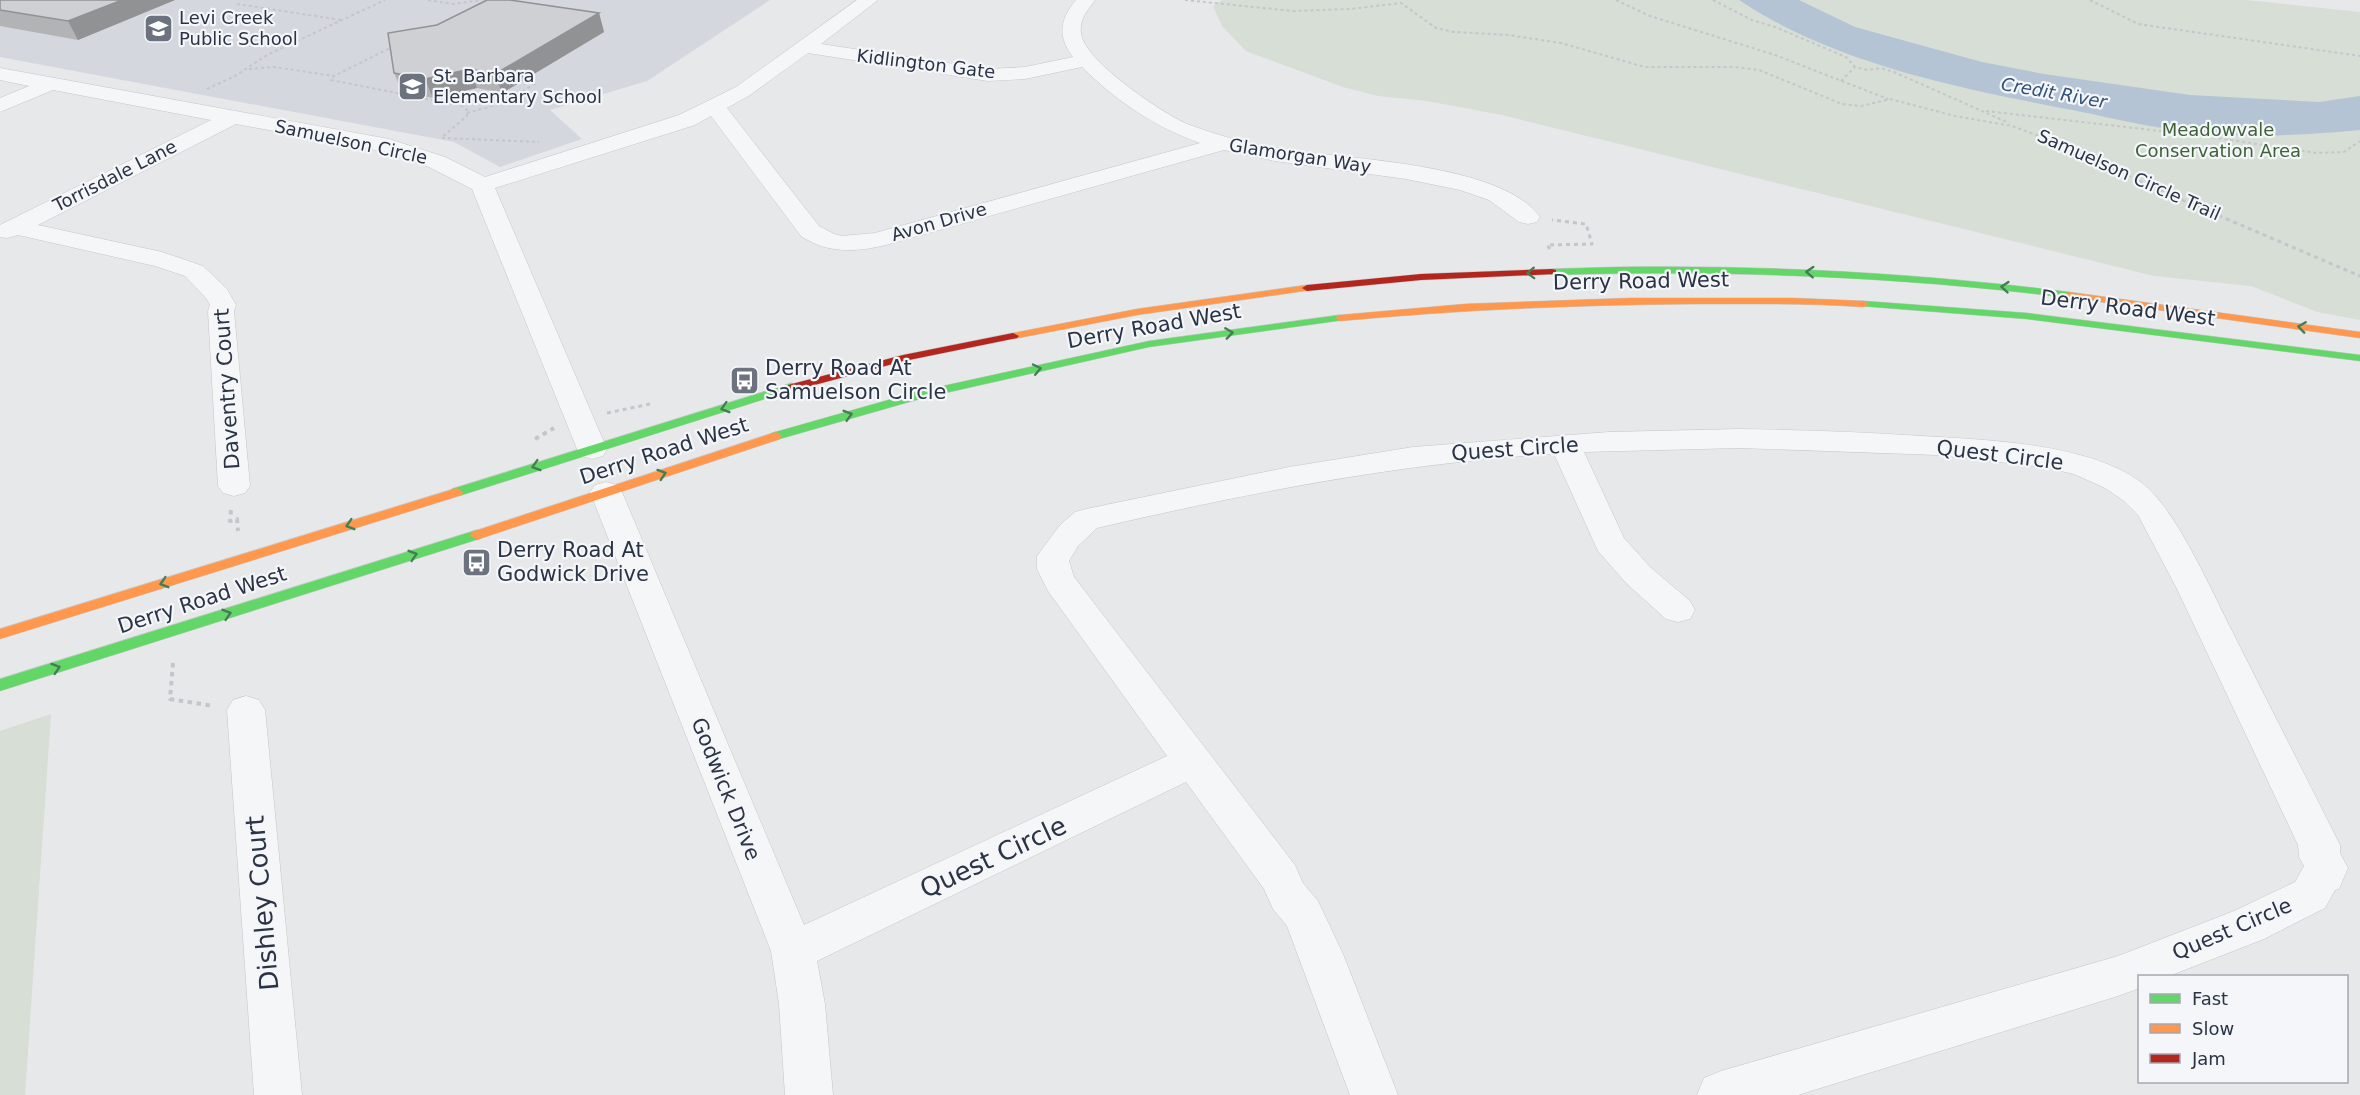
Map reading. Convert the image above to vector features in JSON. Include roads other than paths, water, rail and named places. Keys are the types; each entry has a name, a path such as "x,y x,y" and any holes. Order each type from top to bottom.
{"main road":[{"name":"Derry Road West","path":"0,634 800,385 903,358 1137,312 1284,290 1421,277 1596,270 1808,271 2026,289 2360,335"},
{"name":"Derry Road West","path":"0,685 792,431 920,395 1149,344 1292,323 1432,308 1599,302 1813,300 2027,316 2360,358"}],"street":[{"path":"592,449 482,185 687,120 743,91 869,0"},
{"name":"Glamorgan Way","path":"1086,0 1072,19 1070,31 1074,48 1084,61 1156,116 1177,128 1221,144 1267,154 1397,170 1437,178 1504,197 1528,217"},
{"name":"Kidlington Gate","path":"804,47 988,75 1033,72 1084,61"},
{"name":"Samuelson Circle","path":"0,74 407,151 440,162 482,185"},
{"path":"0,106 50,84"},
{"name":"Avon Drive","path":"715,106 810,231 835,243 877,240 1221,144"},
{"name":"Torrisdale Lane","path":"7,231 231,117"},
{"name":"Daventry Court","path":"7,231 162,260 194,271 218,295 223,305 221,311 234,486"},
{"name":"Quest Circle","path":"1374,1095 1321,954 1303,914 1288,896 1280,878 1060,583 1052,562 1053,555 1075,528 1086,520 1274,478 1409,458 1506,447 1639,441 1815,439 1898,443 1974,449 2065,462 2115,479 2151,510 2194,589 2319,845 2320,857 2327,868 2310,895 2250,925 2118,976 1721,1095"},
{"path":"1565,445 1610,543 1638,575 1678,610"},
{"name":"Godwick Drive","path":"606,492 793,951 802,1004 809,1095"},
{"name":"Dishley Court","path":"246,711 278,1095"},
{"name":"Quest Circle","path":"793,951 1192,762"}],"water":[{"name":"Credit River","path":"1739,0 1799,0 1855,27 1982,62 2044,74 2190,95 2319,102 2360,96 2360,130 2261,136 2186,132 1990,94 1902,72 1859,58 1777,23"}],"place":[{"name":"Levi Creek Public School","path":"158,28"},
{"name":"St. Barbara Elementary School","path":"412,86"},
{"name":"Derry Road At Samuelson Circle","path":"744,380"},
{"name":"Derry Road At Godwick Drive","path":"476,562"}],"park label":[{"name":"Meadowvale Conservation Area","path":"2218,140"}]}
